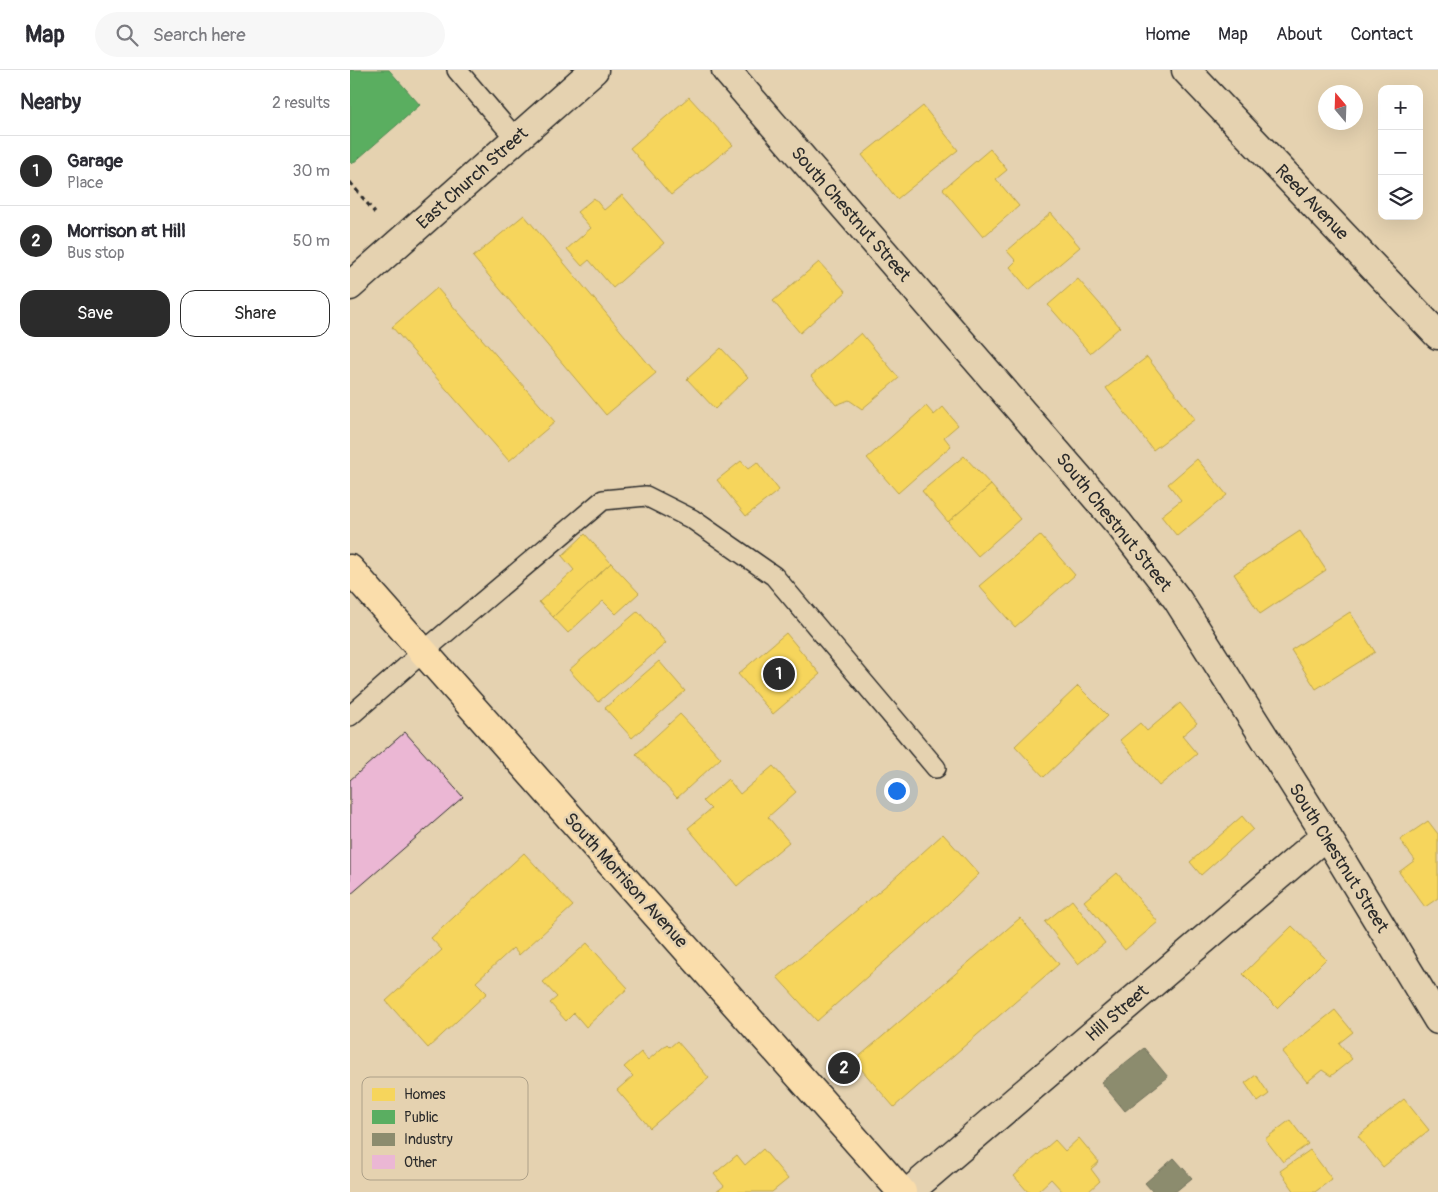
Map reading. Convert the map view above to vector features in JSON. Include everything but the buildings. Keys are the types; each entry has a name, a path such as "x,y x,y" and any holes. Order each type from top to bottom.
{"main road":[{"name":"South Morrison Avenue","path":"350,569 902,1192"}],"street":[{"name":"East Church Street","path":"350,286 594,70"},
{"name":"South Chestnut Street","path":"726,70 1119,524 1177,599 1326,835 1438,1020"},
{"name":"Reed Avenue","path":"1186,70 1438,335"},
{"name":"Hill Street","path":"909,1192 1326,835"}],"lane":[{"path":"457,70 516,139"},
{"path":"350,716 603,500 646,496 692,519 774,576 936,768"}],"path":[{"path":"350,182 375,213"}],"place":[{"name":"Garage","path":"779,674"},
{"name":"Morrison at Hill","path":"844,1068"}]}
